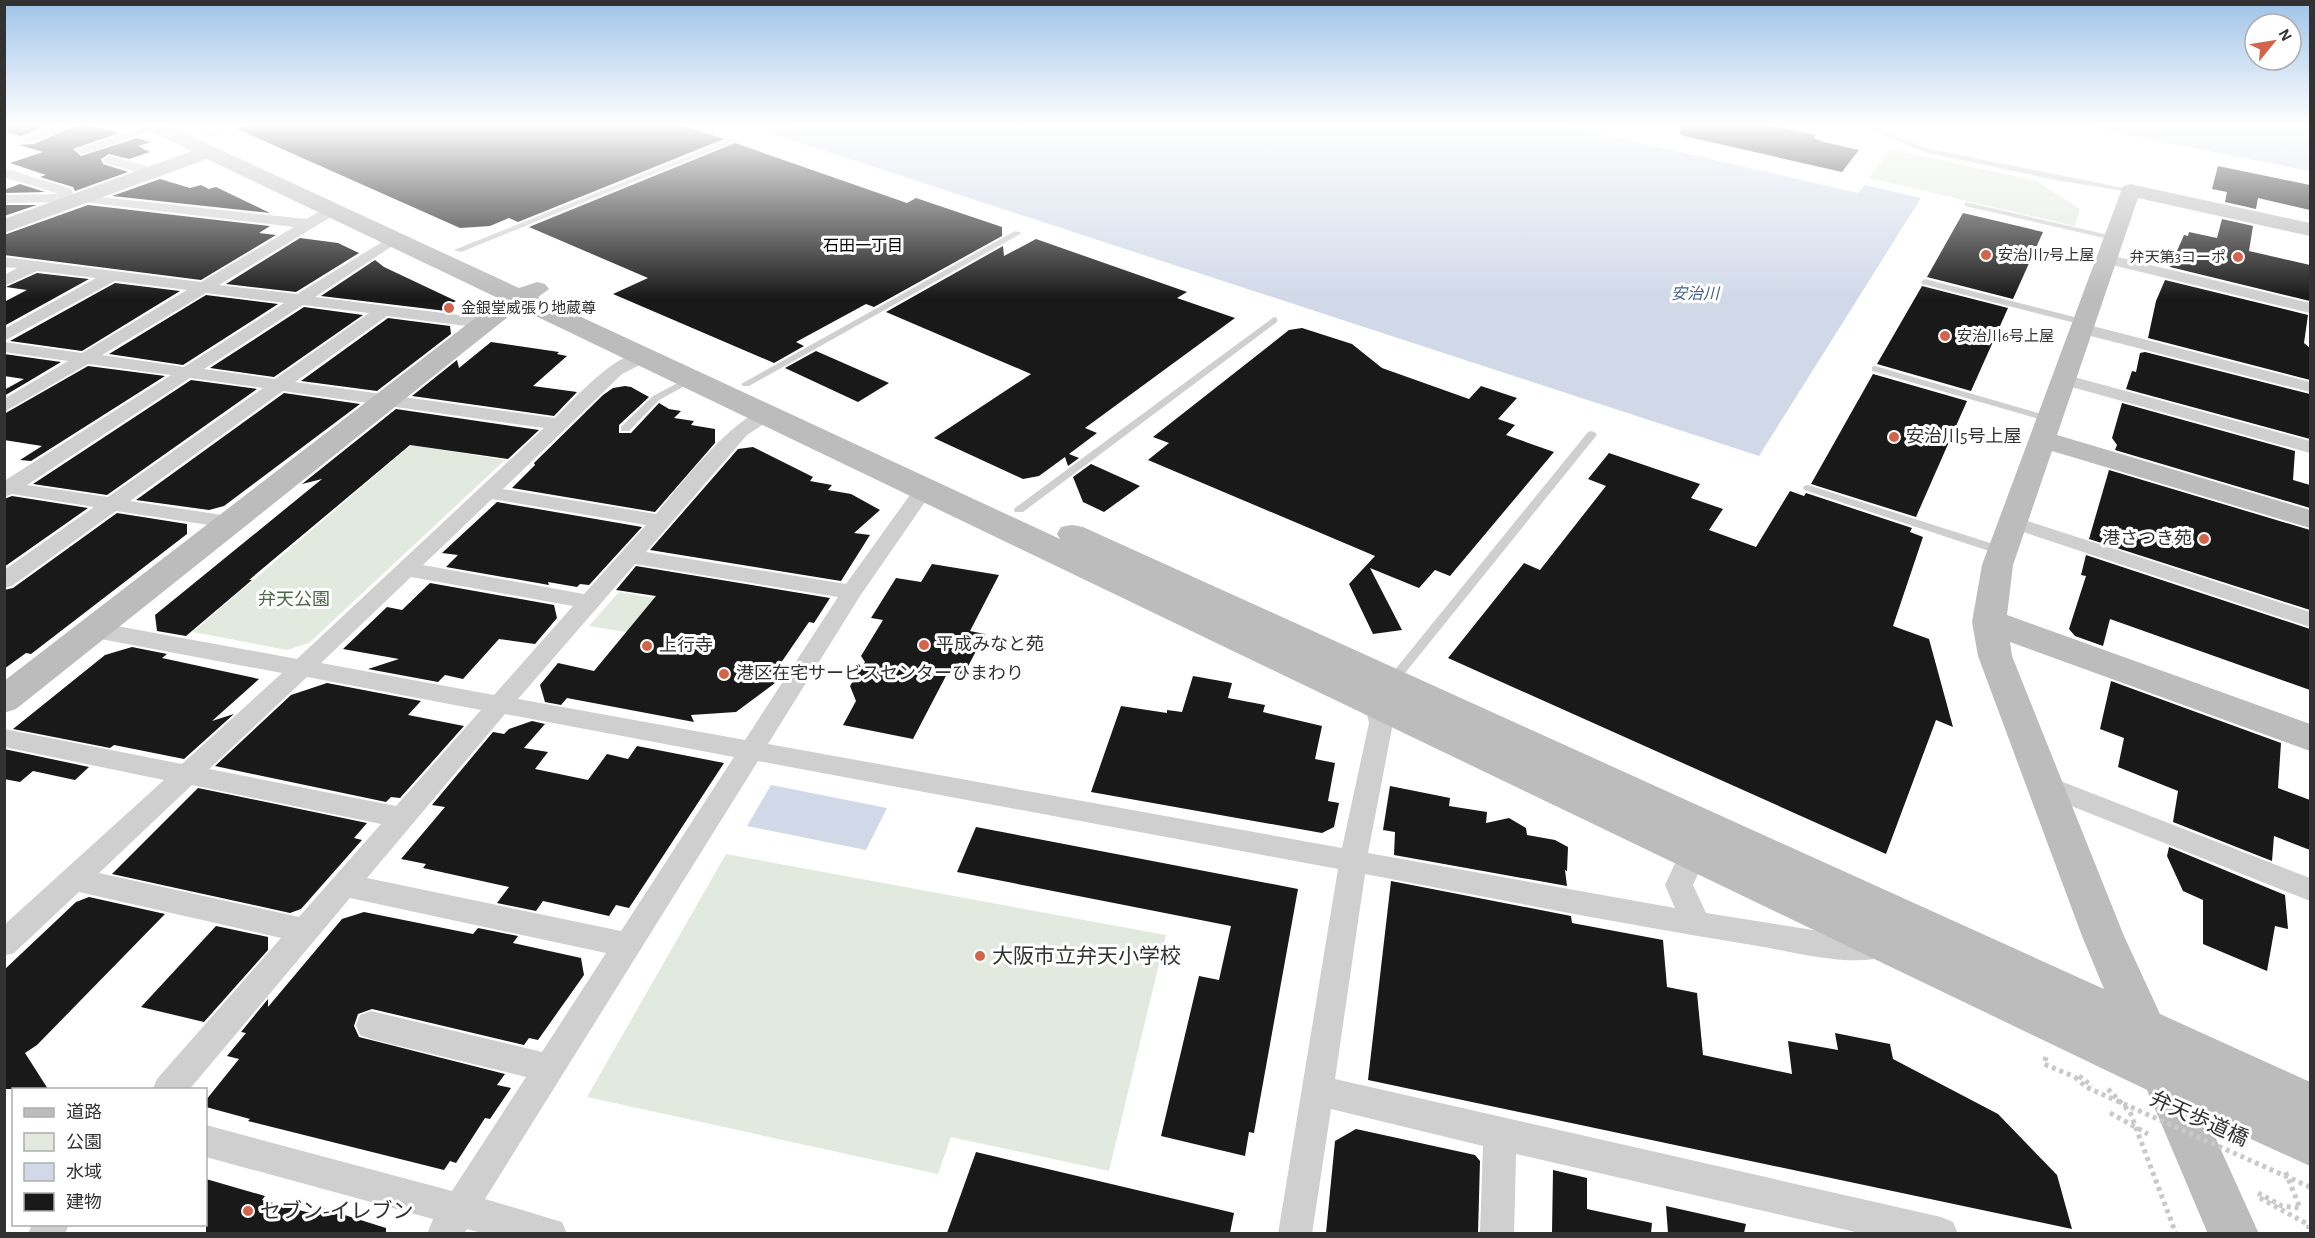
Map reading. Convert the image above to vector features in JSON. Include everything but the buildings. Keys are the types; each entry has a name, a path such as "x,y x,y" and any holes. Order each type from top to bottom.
{"street":[{"path":"37,183 83,198"},
{"path":"4,227 123,183"},
{"path":"269,183 321,217"},
{"path":"305,183 458,250 644,356 924,489 2142,1028 2310,1105"},
{"path":"2234,1233 2103,936 1995,656 1989,622 1989,599 2007,537 2130,190 2310,229"},
{"path":"4,199 83,198 321,217 395,238 530,292 746,384 1020,510 1385,692 1694,852 2310,1143"},
{"path":"4,407 321,217"},
{"path":"6,489 395,238"},
{"path":"2109,248 2310,308"},
{"path":"4,262 483,323"},
{"path":"4,281 34,266"},
{"path":"4,336 112,276"},
{"path":"4,700 483,323 530,292"},
{"path":"4,581 383,311"},
{"path":"2082,325 2310,387"},
{"path":"4,347 559,424"},
{"path":"4,944 304,666 616,370 644,356"},
{"path":"2063,379 2310,447"},
{"path":"169,1088 499,705 740,431 766,414"},
{"path":"2045,429 2310,519"},
{"path":"6,489 230,522"},
{"path":"452,1221 852,592 924,489"},
{"path":"487,492 661,521"},
{"path":"2007,537 2310,620"},
{"path":"630,556 852,592"},
{"path":"405,569 590,602"},
{"path":"1989,622 2310,738"},
{"path":"95,630 304,666 499,705 1696,924 1838,946 1901,948"},
{"path":"1295,1233 1353,861 1381,723 1385,692"},
{"path":"4,738 402,818"},
{"path":"2045,784 2310,890"},
{"path":"1694,852 1679,885 1696,924"},
{"path":"73,879 305,931"},
{"path":"344,885 628,945"},
{"path":"371,1025 550,1068"},
{"path":"1316,1090 1500,1134 1941,1233"},
{"path":"1497,1233 1500,1134"},
{"path":"207,1141 452,1221 550,1233"}],"lane":[{"path":"458,250 626,183"},
{"path":"2102,183 2130,190"},
{"path":"1968,204 2109,248"},
{"path":"746,384 1018,233"},
{"path":"1925,282 2082,325"},
{"path":"1020,510 1274,320"},
{"path":"1875,369 2045,429"},
{"path":"625,429 656,398 691,379"},
{"path":"1385,692 1592,434"},
{"path":"1808,488 2007,537"}],"path":[{"name":"弁天歩道橋","path":"2044,1064 2075,1077 2086,1087 2310,1187"},
{"path":"2110,1113 2143,1131"},
{"path":"2282,1206 2300,1208 2292,1190"}],"green space":[{"path":"1889,183 2039,183 2080,209 2075,226"},
{"name":"弁天公園","path":"411,445 505,460 309,643 287,650 193,632"},
{"path":"619,592 709,607 631,633 589,626"},
{"path":"726,854 1166,935 1109,1171 951,1137 938,1174 587,1097"}],"water":[{"name":"安治川","path":"922,183 1813,183 1858,193 1865,185 1921,198 1759,456"},
{"path":"771,785 887,808 866,850 747,826"}],"place":[{"name":"安治川7号上屋","path":"1986,255"},
{"name":"弁天第3コーポ","path":"2238,257"},
{"name":"金銀堂威張り地蔵尊","path":"449,308"},
{"name":"安治川6号上屋","path":"1945,336"},
{"name":"安治川5号上屋","path":"1894,437"},
{"name":"港さつき苑","path":"2204,539"},
{"name":"平成みなと苑","path":"924,645"},
{"name":"上行寺","path":"647,646"},
{"name":"港区在宅サービスセンターひまわり","path":"724,674"},
{"name":"大阪市立弁天小学校","path":"980,956"},
{"name":"セブン-イレブン","path":"248,1211"}],"district":[{"name":"石田一丁目","path":"863,246"}]}
